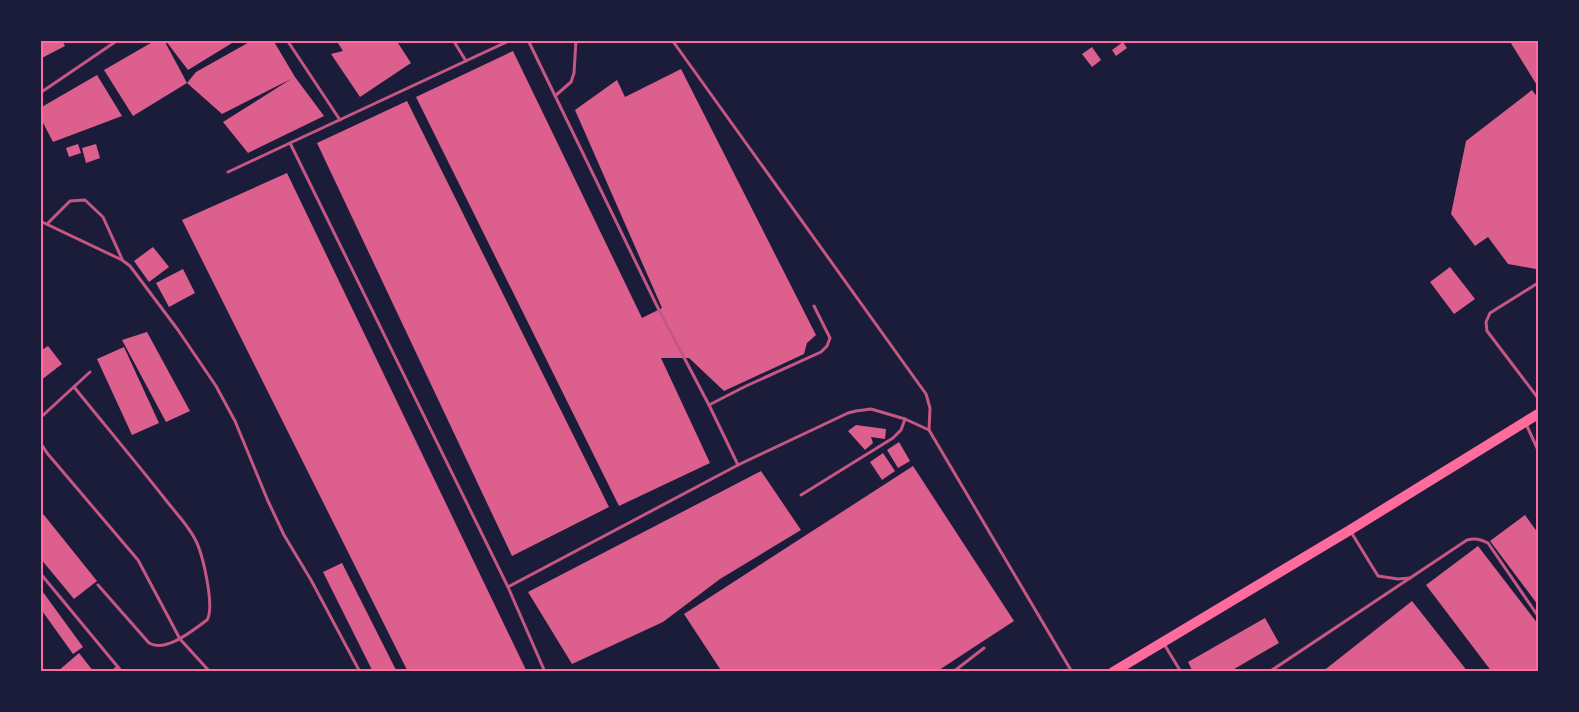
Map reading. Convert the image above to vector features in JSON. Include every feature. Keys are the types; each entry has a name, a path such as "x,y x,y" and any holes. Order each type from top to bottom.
{"highway":[{"path":"1113,672 1539,414"}],"lane":[{"path":"40,93 118,40"},
{"path":"287,40 340,120"},
{"path":"453,40 466,61"},
{"path":"228,172 511,40"},
{"path":"528,40 658,308 738,465"},
{"path":"555,96 571,82 574,73 576,40"},
{"path":"672,40 926,394 930,408 929,430 1072,672"},
{"path":"290,143 508,587 545,672"},
{"path":"47,224 70,201 85,200 103,217 122,260"},
{"path":"40,221 122,260 135,271 178,330 216,386 235,421 284,535 360,672"},
{"path":"1539,283 1490,313 1486,322 1487,331 1539,398"},
{"path":"709,405 821,352 827,346 830,338 814,306"},
{"path":"40,418 90,372"},
{"path":"74,387 195,538 202,554 209,591 210,613 207,620 180,639 154,646 98,585"},
{"path":"508,587 738,465 856,411 871,409 905,419 929,430"},
{"path":"801,495 893,438 901,430 905,419"},
{"path":"1525,422 1539,450"},
{"path":"40,442 138,560 180,639 210,672"},
{"path":"1350,530 1378,576 1398,579 1412,577"},
{"path":"1269,672 1473,538 1488,543 1539,616"},
{"path":"40,573 122,672"},
{"path":"1163,643 1181,672"},
{"path":"953,672 984,648"},
{"path":"112,672 118,667"}],"building":[{"path":"40,40 62,40 65,46 40,59"},
{"path":"156,40 164,40 187,83 133,116 104,70"},
{"path":"165,40 237,40 188,70"},
{"path":"253,40 273,40 295,77 324,116 248,153 223,122 291,79 222,114 187,83 196,72"},
{"path":"336,40 396,40 411,63 360,97 331,54 343,51"},
{"path":"1509,40 1536,40 1538,87"},
{"path":"1123,42 1127,48 1116,56 1112,50"},
{"path":"1092,47 1101,60 1092,67 1082,54"},
{"path":"513,51 642,318 662,308 575,110 617,80 625,97 681,69 816,335 807,343 804,354 724,391 689,358 661,358 710,463 619,506 416,97"},
{"path":"97,75 122,116 53,142 40,117 40,108"},
{"path":"1532,90 1538,98 1538,267 1536,269 1508,264 1488,237 1475,246 1451,214 1466,141"},
{"path":"407,101 609,507 512,556 317,143"},
{"path":"78,144 81,153 69,157 66,148"},
{"path":"96,144 100,158 86,163 82,148"},
{"path":"287,173 527,672 408,672 182,220"},
{"path":"153,247 169,267 149,282 134,261"},
{"path":"1450,267 1475,299 1454,314 1430,282"},
{"path":"183,269 195,293 169,307 156,283"},
{"path":"147,332 190,411 166,422 122,340"},
{"path":"48,346 62,364 40,381 40,351"},
{"path":"124,347 159,423 132,435 97,359"},
{"path":"856,425 886,429 885,439 871,437 873,443 865,450 848,431"},
{"path":"899,442 910,461 898,468 887,450"},
{"path":"883,453 895,471 882,480 870,462"},
{"path":"913,466 1014,621 936,672 722,672 684,614"},
{"path":"761,471 801,530 720,579 663,622 572,664 528,592"},
{"path":"40,510 97,581 74,599 40,558"},
{"path":"1525,515 1538,533 1538,605 1490,541"},
{"path":"1478,546 1538,624 1538,672 1492,672 1426,585"},
{"path":"342,563 397,672 373,672 323,572"},
{"path":"40,588 83,647 73,654 40,608"},
{"path":"1412,601 1468,672 1322,672"},
{"path":"1265,618 1279,643 1229,672 1193,672 1188,662"},
{"path":"79,653 94,672 57,672"}]}
